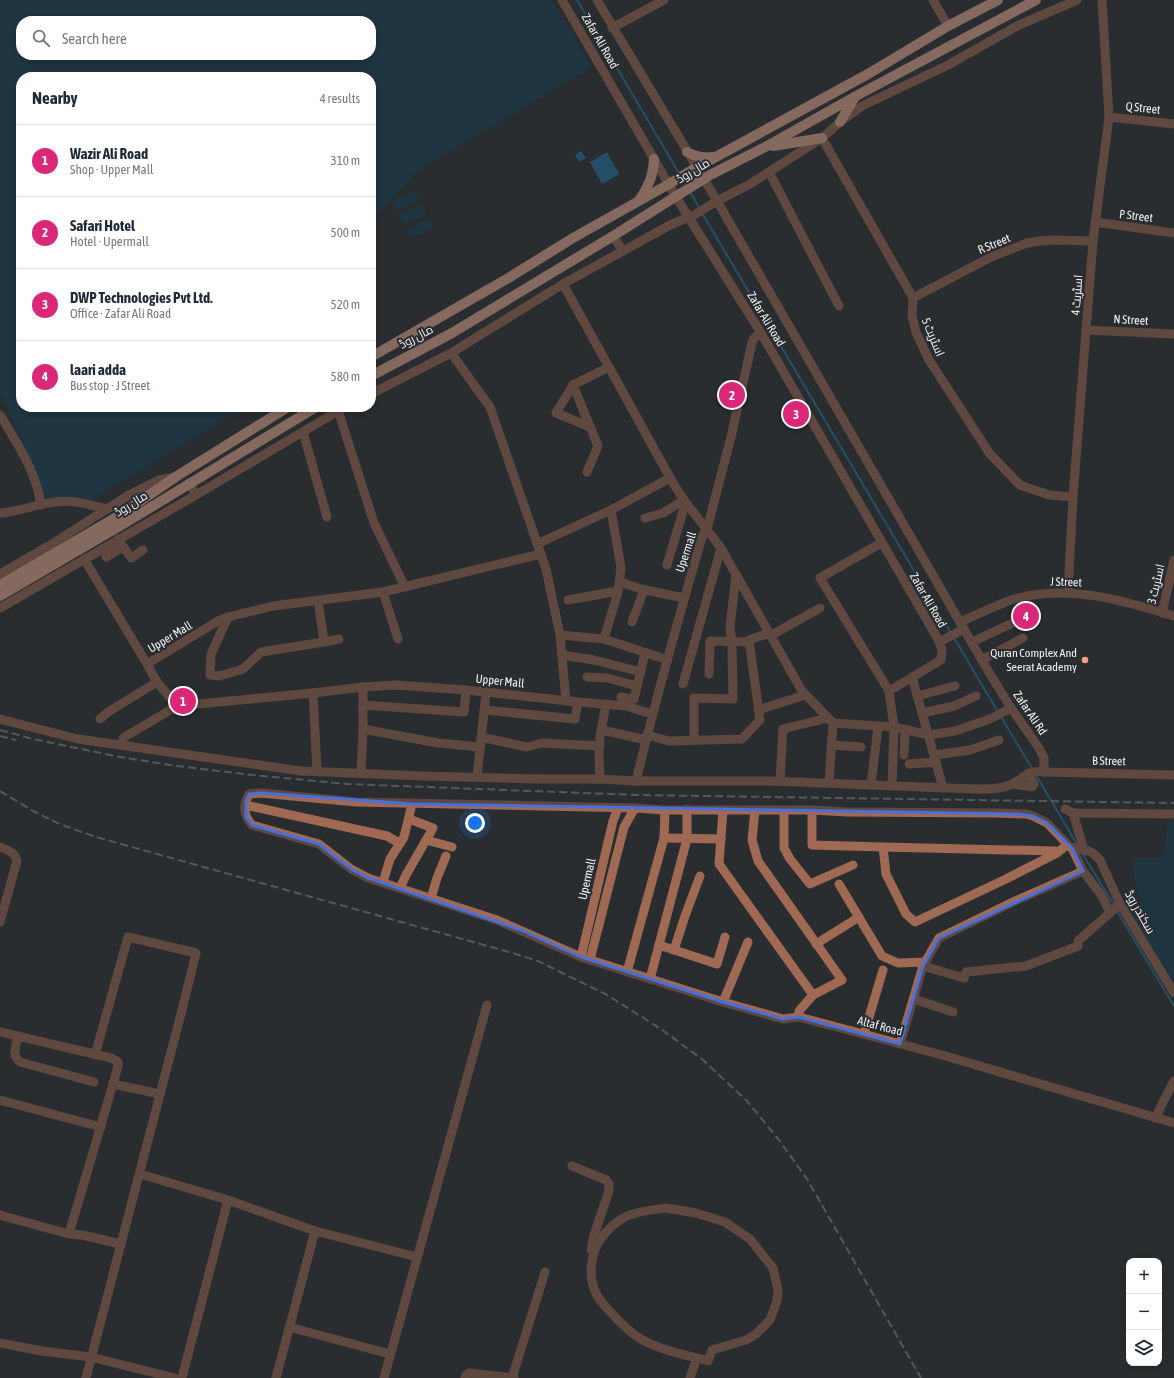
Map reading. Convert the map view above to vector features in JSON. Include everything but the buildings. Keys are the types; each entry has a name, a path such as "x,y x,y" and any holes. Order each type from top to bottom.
{"main road":[{"name":"مال روڈ","path":"376,354 694,168 868,74 948,26 998,0"},
{"name":"مال روڈ","path":"376,373 452,333 613,236 702,180 1036,0"},
{"path":"840,122 856,96"},
{"path":"767,146 822,138"},
{"path":"687,152 702,158 714,157"},
{"path":"639,201 650,184 654,159"},
{"name":"مال روڈ","path":"0,596 122,519 177,476 280,412"},
{"name":"مال روڈ","path":"0,585 189,483 308,412"}],"street":[{"name":"Zafar Ali Road","path":"562,0 654,159 672,182 761,333 881,543 941,641 961,628 694,168 687,152 612,28 597,0"},
{"path":"612,28 664,0"},
{"path":"933,0 948,26"},
{"path":"376,391 450,354 563,284 623,250 750,184 822,138 840,122 862,106 948,65 1019,25 1077,0"},
{"name":"اسٹریٹ 4","path":"1068,593 1073,497 1093,241 1109,117 1102,0"},
{"name":"Q Street","path":"1109,117 1174,124"},
{"path":"822,138 913,298"},
{"path":"770,172 839,306"},
{"name":"P Street","path":"1095,222 1174,233"},
{"path":"613,236 623,250"},
{"name":"R Street","path":"913,298 991,257 1016,247 1040,241 1093,241"},
{"path":"563,284 670,478 686,502 721,548 802,692 831,720 832,745 829,783"},
{"name":"اسٹریٹ 5","path":"913,298 912,316 916,332 929,360 990,454 1020,485 1049,495 1073,497"},
{"name":"N Street","path":"1086,330 1174,334"},
{"name":"Upermall","path":"636,781 652,714 684,598 703,534 707,529 752,343 754,338 761,333"},
{"path":"450,354 490,407 541,554 546,569 560,635 566,700"},
{"path":"590,427 556,413 573,385 609,367"},
{"path":"573,385 598,446 587,472"},
{"path":"0,608 84,559 121,543 196,495 303,432 332,412"},
{"path":"339,412 374,523 405,587"},
{"path":"0,415 30,468 37,486 41,505"},
{"path":"303,432 327,517"},
{"path":"0,574 148,485 160,480 177,476"},
{"path":"537,544 611,510 670,478"},
{"path":"189,483 196,495"},
{"path":"0,513 12,512 56,501 80,503 107,509"},
{"path":"646,518 663,513 686,502"},
{"path":"667,565 686,502"},
{"path":"604,639 619,587 621,568 611,510"},
{"path":"121,543 131,558 144,550"},
{"path":"106,557 121,543"},
{"path":"881,543 820,578 889,691 894,727 892,786"},
{"path":"683,684 721,548"},
{"name":"Upper Mall","path":"541,554 382,592 273,606 228,617 147,664 157,682 177,706 363,687 396,686 466,690 626,706 652,714"},
{"path":"84,559 147,664"},
{"name":"اسٹریٹ 3","path":"1162,613 1174,560"},
{"path":"694,740 694,698 732,699 732,642 730,628 736,574"},
{"path":"568,600 619,587 644,590 684,598"},
{"path":"632,622 644,590"},
{"path":"382,592 398,639"},
{"name":"J Street","path":"961,628 1012,600 1047,593 1091,595 1128,602 1174,616"},
{"path":"318,600 324,642"},
{"path":"709,674 710,641 749,642 749,640 770,634 820,608"},
{"path":"228,617 211,654 210,675 213,676 243,669 261,652 339,640"},
{"path":"972,642 1019,620"},
{"name":"Zafar Ali Rd","path":"961,628 972,642 1007,710 1044,758 1034,772 1034,784 1032,787 1013,784"},
{"path":"560,635 604,639 668,660"},
{"path":"982,660 1023,638"},
{"path":"889,691 941,660 941,641"},
{"path":"602,730 669,741 742,739 760,720 749,642"},
{"path":"621,697 634,699 646,653"},
{"path":"562,656 594,660 641,672"},
{"path":"586,677 607,678 637,686"},
{"path":"912,678 943,788"},
{"path":"100,719 108,712 157,682"},
{"path":"918,696 954,686"},
{"path":"361,773 363,687"},
{"path":"363,705 464,712 466,690"},
{"path":"477,777 486,692"},
{"path":"313,693 317,771"},
{"path":"758,710 805,694"},
{"path":"922,713 954,706 976,696"},
{"path":"484,710 576,719 578,702"},
{"path":"600,779 600,746 606,704"},
{"path":"123,738 177,706"},
{"path":"780,781 783,729 831,720 878,727 894,727 929,735 955,731 990,719 1007,710"},
{"path":"0,719 78,739 301,771 422,776 636,781 780,781 990,789 1003,788 1034,772"},
{"path":"871,785 878,727"},
{"path":"363,729 438,743 480,747"},
{"path":"904,755 905,730"},
{"path":"481,737 527,747 542,743 600,746"},
{"path":"909,764 970,750 1000,740"},
{"path":"832,745 861,748"},
{"name":"B Street","path":"1034,772 1174,775"},
{"path":"399,843 387,836 245,805 246,801 249,794 261,793 356,802 412,804 608,807 665,810 812,810 847,812 1026,814 1047,823 1076,848"},
{"path":"383,882 390,859 404,837 412,804"},
{"name":"Altaf Road","path":"245,805 246,817 252,825 319,844 351,869 368,878 497,920 581,957 650,980 783,1020 799,1017 864,1034 942,1055 1174,1123"},
{"name":"Upermall","path":"581,957 613,821 618,808"},
{"path":"590,960 624,827 635,808"},
{"path":"650,980 687,839 687,809"},
{"path":"627,972 664,838 665,810"},
{"path":"723,810 719,864 813,995"},
{"path":"755,810 752,840 758,861 842,980 813,995 799,1011 799,1017"},
{"path":"784,810 784,848 790,859 810,884 853,864"},
{"path":"812,810 812,845 1000,849 1055,851 1057,853"},
{"path":"838,884 882,956 898,963 924,964 964,978 966,972 1026,966 1078,946 1078,941 1115,908 1102,896 1083,871 1076,848 1069,811 1174,814"},
{"path":"400,888 433,828 408,819"},
{"path":"664,838 721,840"},
{"path":"426,840 452,848"},
{"path":"0,847 12,853 16,858 16,865 0,922"},
{"path":"883,847 886,874 906,914 914,922 1006,879 1057,853 1076,848"},
{"name":"سکندر روڈ","path":"1076,848 1094,854 1100,860 1115,908 1174,993"},
{"path":"431,898 446,856"},
{"path":"900,1044 924,964 939,938 1015,901 1083,871"},
{"path":"674,950 700,876"},
{"path":"816,944 859,917"},
{"path":"86,1378 190,981 196,953 128,937 95,1055"},
{"path":"659,945 716,964 724,937"},
{"path":"723,1002 748,942"},
{"path":"864,1034 883,970"},
{"path":"914,999 953,1012"},
{"path":"384,1378 487,1005"},
{"path":"0,1032 111,1058 118,1062 101,1127 69,1234"},
{"path":"18,1036 14,1054 15,1058 20,1062 94,1082"},
{"path":"1155,1118 1174,1081"},
{"path":"113,1084 160,1094"},
{"path":"0,1100 101,1127"},
{"path":"572,1166 606,1180 608,1184 609,1191 594,1235 590,1260 590,1263 592,1264"},
{"path":"140,1174 228,1200 314,1231 417,1258"},
{"path":"182,1378 228,1200"},
{"path":"666,1208 703,1215 725,1222 750,1239 773,1268 778,1290 777,1301 770,1320 756,1334 746,1340 712,1350 708,1361 697,1358 651,1344 635,1336 622,1325 598,1296 591,1275 597,1244 609,1228 626,1216 666,1208"},
{"path":"0,1215 69,1234 82,1235 120,1244"},
{"path":"276,1378 314,1231"},
{"path":"464,1378 469,1373 513,1378 545,1272"},
{"path":"289,1327 390,1354"},
{"path":"0,1343 42,1351 92,1357 175,1378"},
{"path":"690,1378 697,1358"}],"highlighted area":[{"path":"261,793 412,804 1017,814 1033,816 1047,823 1072,848 1083,871 939,938 923,966 900,1044 799,1017 783,1019 723,1002 581,957 521,930 368,878 351,869 319,844 252,825 246,817 246,801 249,794"}],"shaded area":[{"path":"0,0 552,0 592,67 420,169 376,216 376,72 16,72 16,412 238,412 79,507 46,500 0,393"},
{"path":"414,190 419,200 397,211 392,202"},
{"path":"421,204 426,214 404,225 399,216"},
{"path":"428,218 433,227 411,239 406,230"},
{"path":"1168,822 1174,822 1174,994 1124,908 1142,900 1134,878 1133,858 1164,858"}],"water":[{"path":"581,151 586,158 579,162 575,155"},
{"path":"607,152 619,174 602,184 590,162"}],"waterway":[{"path":"577,0 680,175"},
{"path":"690,192 700,209"},
{"path":"702,213 951,633"},
{"path":"954,638 998,712"},
{"path":"1001,717 1033,770"},
{"path":"1036,775 1078,846"},
{"path":"1082,853 1114,905"},
{"path":"1117,911 1174,1006"}],"railway":[{"path":"0,730 33,739 120,757 177,766 348,784 637,795 1174,803"},
{"path":"0,736 16,740"},
{"path":"0,791 33,811 62,825 96,837 538,961 607,995 661,1029 703,1060 747,1101 779,1140 807,1179 921,1378"}],"place":[{"name":"Safari Hotel","path":"732,395"},
{"name":"DWP Technologies Pvt Ltd.","path":"796,414"},
{"name":"laari adda","path":"1026,616"},
{"name":"Quran Complex And Seerat Academy","path":"1085,660"},
{"name":"Wazir Ali Road","path":"183,701"}]}
